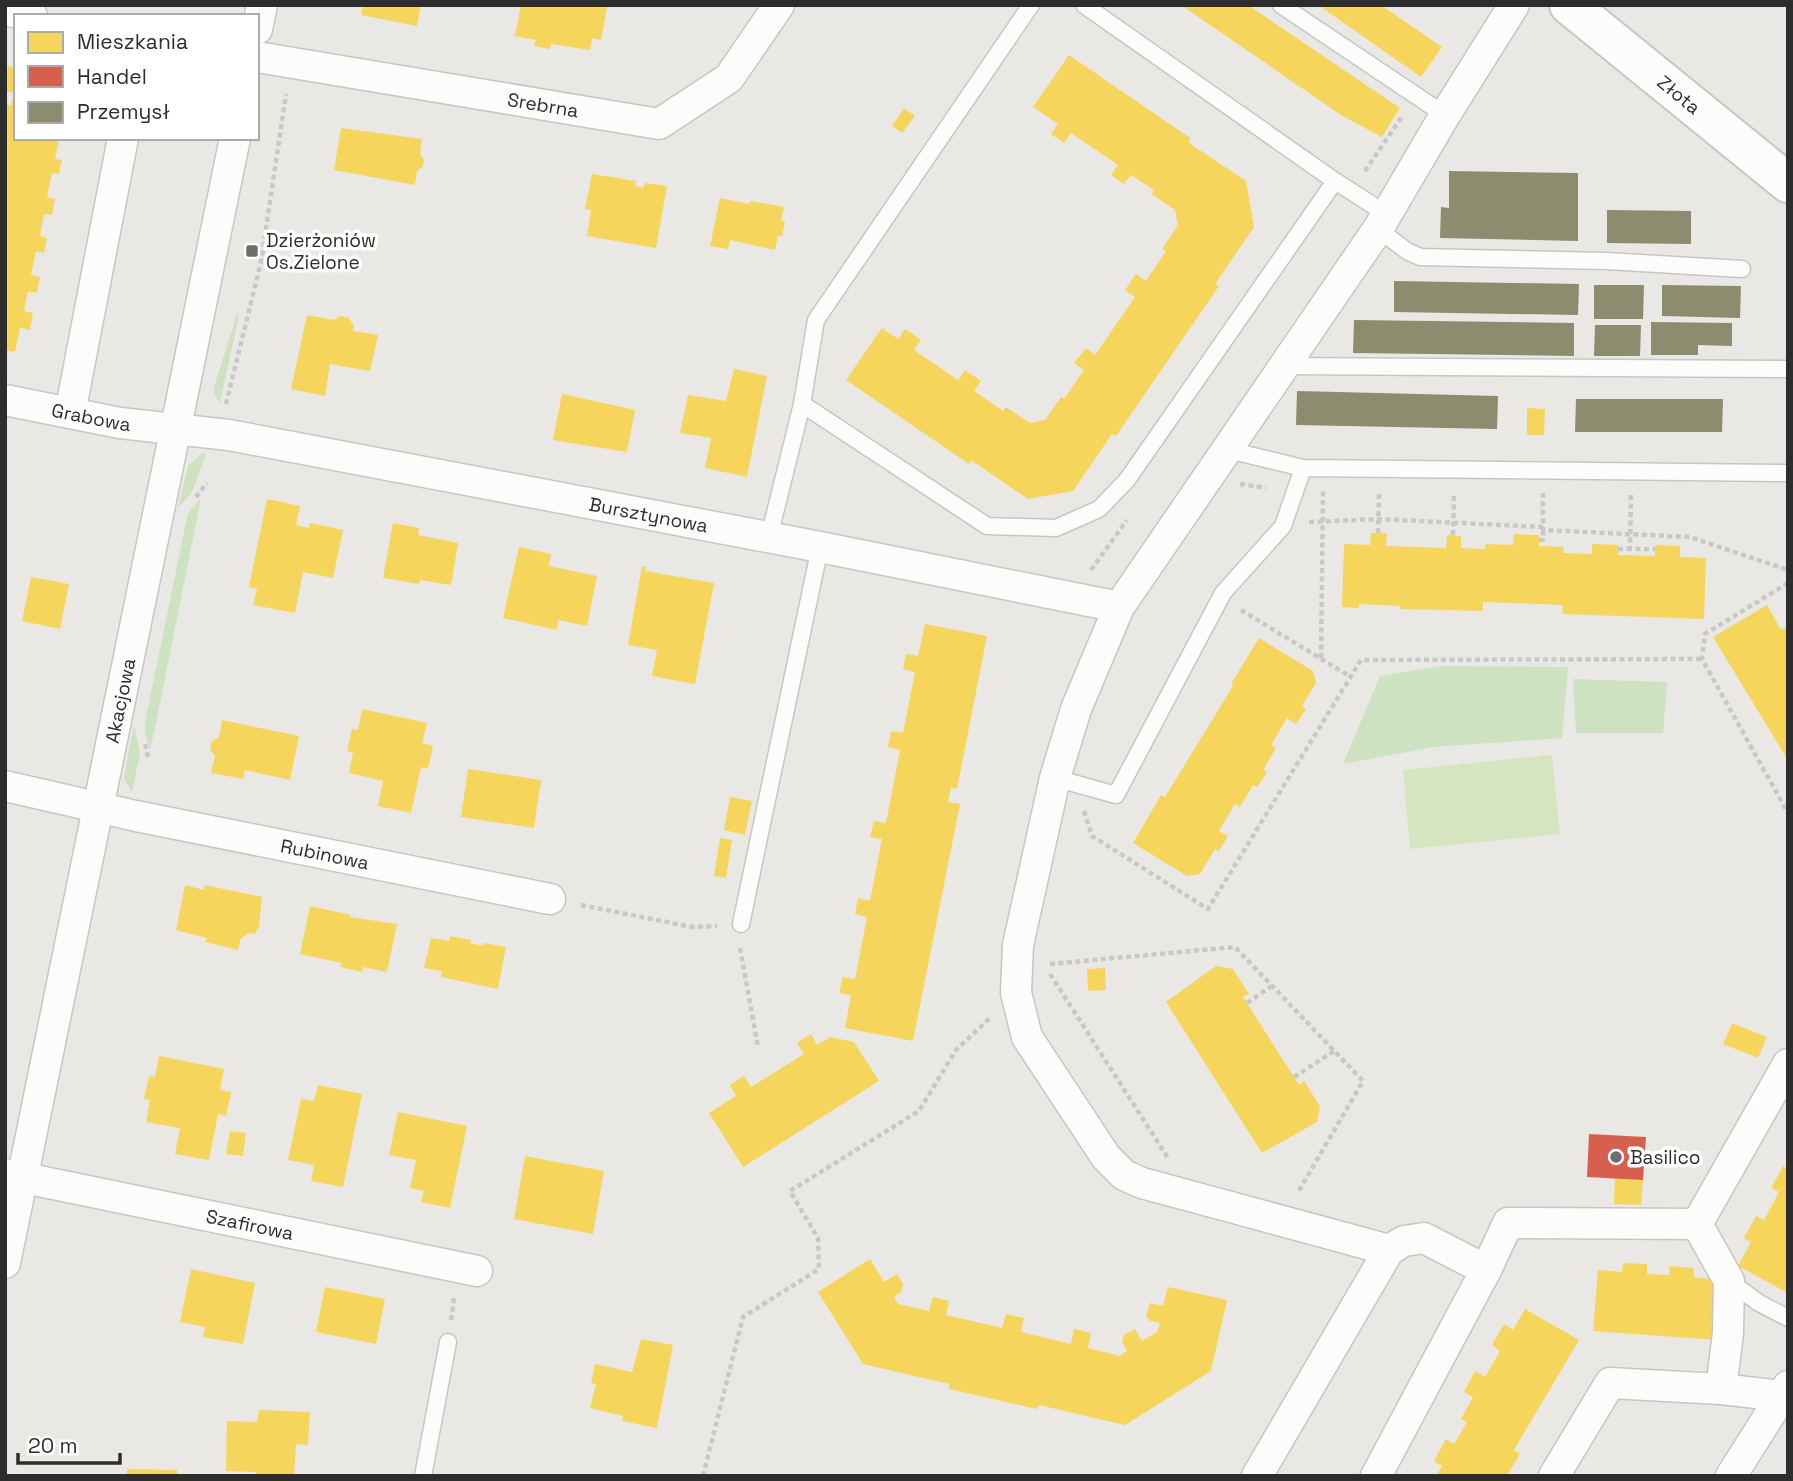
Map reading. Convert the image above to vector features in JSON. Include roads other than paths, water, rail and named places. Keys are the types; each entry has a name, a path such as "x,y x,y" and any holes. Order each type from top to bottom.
{"street":[{"name":"Srebrna","path":"259,57 659,124 729,78 779,5"},
{"path":"1388,1250 1142,1183 1124,1175 1106,1157 1027,1037 1016,993 1018,945 1069,782 1076,709 1119,607 1383,222 1445,115 1514,5"},
{"name":"Złota","path":"1569,5 1788,183"},
{"path":"5,10 23,14"},
{"path":"70,413 123,140"},
{"name":"Akacjowa","path":"5,1264 14,1176 99,807 235,140"},
{"name":"Grabowa","path":"5,400 120,423 177,429"},
{"name":"Bursztynowa","path":"177,429 229,435 769,537 1119,607"},
{"name":"Rubinowa","path":"5,786 550,899"},
{"path":"1697,1224 1788,1064"},
{"name":"Szafirowa","path":"14,1176 468,1269"},
{"path":"1376,1476 1486,1270 1508,1223 1697,1224"},
{"path":"1697,1224 1730,1281 1728,1333 1721,1389"},
{"path":"1257,1476 1388,1250 1404,1241 1424,1238 1486,1270"},
{"path":"1554,1476 1610,1383 1785,1391"},
{"path":"1731,1476 1785,1391"}],"lane":[{"path":"769,537 802,404 816,320 1031,5"},
{"path":"1084,5 1335,181 1383,222 1407,251 1420,257 1607,261 1742,269"},
{"path":"1281,5 1445,115"},
{"path":"802,404 987,526 1056,528 1099,509 1128,480 1335,181"},
{"path":"1283,366 1788,369"},
{"path":"1227,450 1303,468 1788,473"},
{"path":"1069,782 1116,795 1221,598 1283,526 1303,468"},
{"path":"741,924 821,547"},
{"path":"1730,1281 1759,1303 1788,1318"},
{"path":"423,1476 448,1342"}],"place":[{"name":"Dzierżoniów Os.Zielone","path":"252,251"},
{"name":"Basilico","path":"1616,1157"}]}
